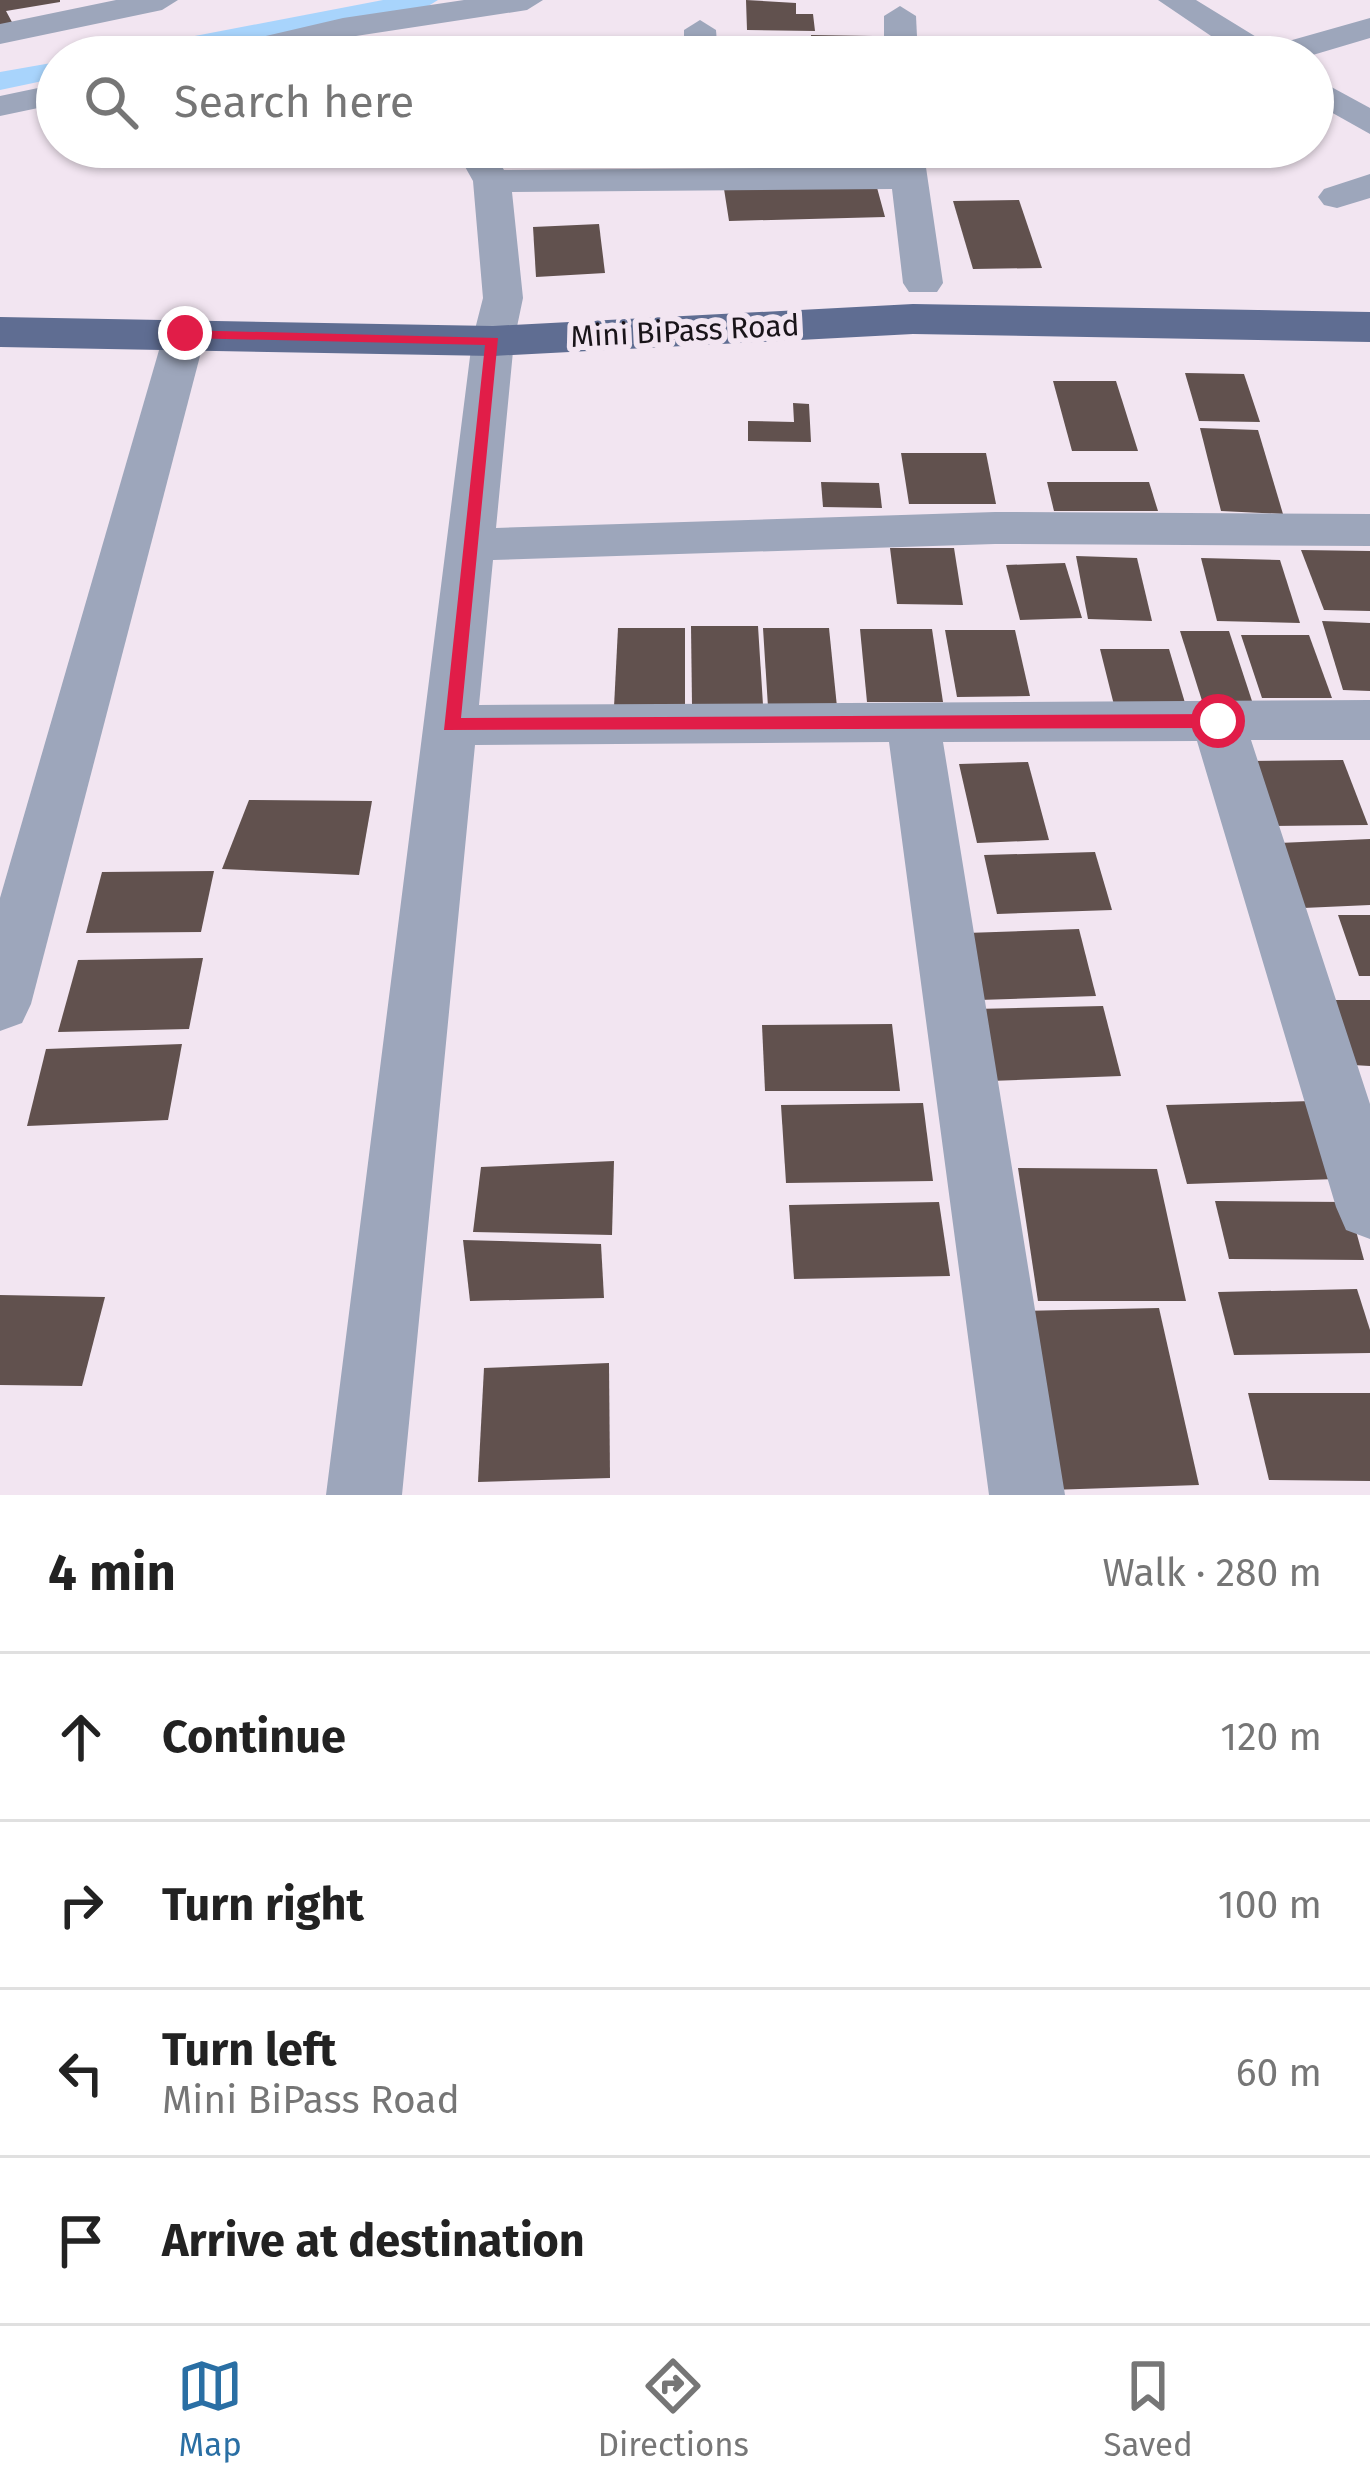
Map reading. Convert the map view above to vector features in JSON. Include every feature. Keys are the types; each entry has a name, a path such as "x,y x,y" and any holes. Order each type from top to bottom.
{"main road":[{"path":"0,292 498,319 923,284 1370,290"},
{"name":"Mini BiPass Road","path":"0,332 185,333 498,319 913,319 1370,327"}],"street":[{"path":"0,34 83,9 162,0"},
{"path":"309,36 527,0"},
{"path":"1174,0 1233,36"},
{"path":"900,16 901,36"},
{"path":"1334,38 1370,28"},
{"path":"0,106 36,98"},
{"path":"1334,100 1370,122"},
{"path":"364,1495 498,319 482,168"},
{"path":"907,168 923,284"},
{"path":"0,1004 185,333"},
{"path":"471,545 995,528 1370,530"},
{"path":"1218,721 1370,1207"},
{"path":"451,725 1370,721"},
{"path":"913,723 1027,1495"}],"building":[{"path":"0,0 60,2 6,11 13,24 0,27"},
{"path":"746,0 796,3 796,14 813,14 815,31 747,30"},
{"path":"876,184 885,217 729,221 724,189"},
{"path":"1019,200 1042,268 973,269 953,201"},
{"path":"599,224 605,273 536,277 533,227"},
{"path":"1185,373 1244,374 1260,422 1199,421"},
{"path":"1053,381 1116,381 1138,451 1072,451"},
{"path":"793,403 809,404 811,442 748,441 748,421 794,422"},
{"path":"1200,428 1258,430 1283,514 1221,511"},
{"path":"901,453 986,453 996,504 909,504"},
{"path":"821,482 879,483 882,508 823,507"},
{"path":"1047,482 1149,482 1158,511 1054,511"},
{"path":"890,548 954,548 963,605 897,604"},
{"path":"1301,550 1370,551 1370,611 1324,610"},
{"path":"1076,556 1137,558 1152,621 1088,619"},
{"path":"1201,558 1280,560 1300,623 1217,621"},
{"path":"1065,563 1082,618 1020,620 1006,565"},
{"path":"1322,621 1370,623 1370,691 1343,690"},
{"path":"691,626 758,626 763,705 692,705"},
{"path":"618,628 685,628 685,708 614,707"},
{"path":"763,628 829,628 837,707 768,707"},
{"path":"860,629 932,629 943,702 867,702"},
{"path":"945,630 1015,630 1030,696 957,697"},
{"path":"1180,631 1229,631 1253,704 1203,704"},
{"path":"1241,635 1309,635 1332,698 1262,698"},
{"path":"1100,649 1169,649 1188,713 1116,713"},
{"path":"1343,760 1368,825 1269,826 1247,761"},
{"path":"1028,762 1049,840 977,843 959,764"},
{"path":"249,800 372,801 359,875 222,869"},
{"path":"1370,839 1370,905 1303,908 1279,843"},
{"path":"1095,852 1112,910 997,914 984,855"},
{"path":"214,871 201,932 86,933 102,872"},
{"path":"1338,915 1370,915 1370,976 1359,976"},
{"path":"1079,929 1096,996 979,1000 966,933"},
{"path":"203,958 189,1029 58,1032 78,960"},
{"path":"1333,1000 1370,1000 1370,1066 1353,1065"},
{"path":"1103,1006 1121,1076 989,1081 975,1009"},
{"path":"892,1024 900,1091 765,1091 762,1025"},
{"path":"182,1044 168,1120 27,1126 46,1049"},
{"path":"1311,1101 1336,1179 1187,1184 1166,1105"},
{"path":"923,1103 933,1181 786,1183 781,1105"},
{"path":"614,1161 612,1235 473,1232 481,1167"},
{"path":"1018,1168 1157,1169 1186,1301 1038,1301"},
{"path":"1215,1201 1348,1202 1364,1260 1229,1259"},
{"path":"939,1202 950,1276 794,1279 789,1205"},
{"path":"463,1240 601,1244 604,1298 470,1301"},
{"path":"1357,1289 1370,1330 1370,1353 1234,1355 1218,1292"},
{"path":"0,1295 105,1297 82,1386 0,1385"},
{"path":"1159,1308 1199,1485 1050,1490 1020,1311"},
{"path":"609,1363 610,1478 478,1482 484,1368"},
{"path":"1248,1393 1370,1393 1370,1481 1269,1480"}],"waterway":[{"path":"237,36 425,0"},
{"path":"0,81 36,74"}],"route":[{"path":"185,333 493,341 451,725 1218,721"}]}
